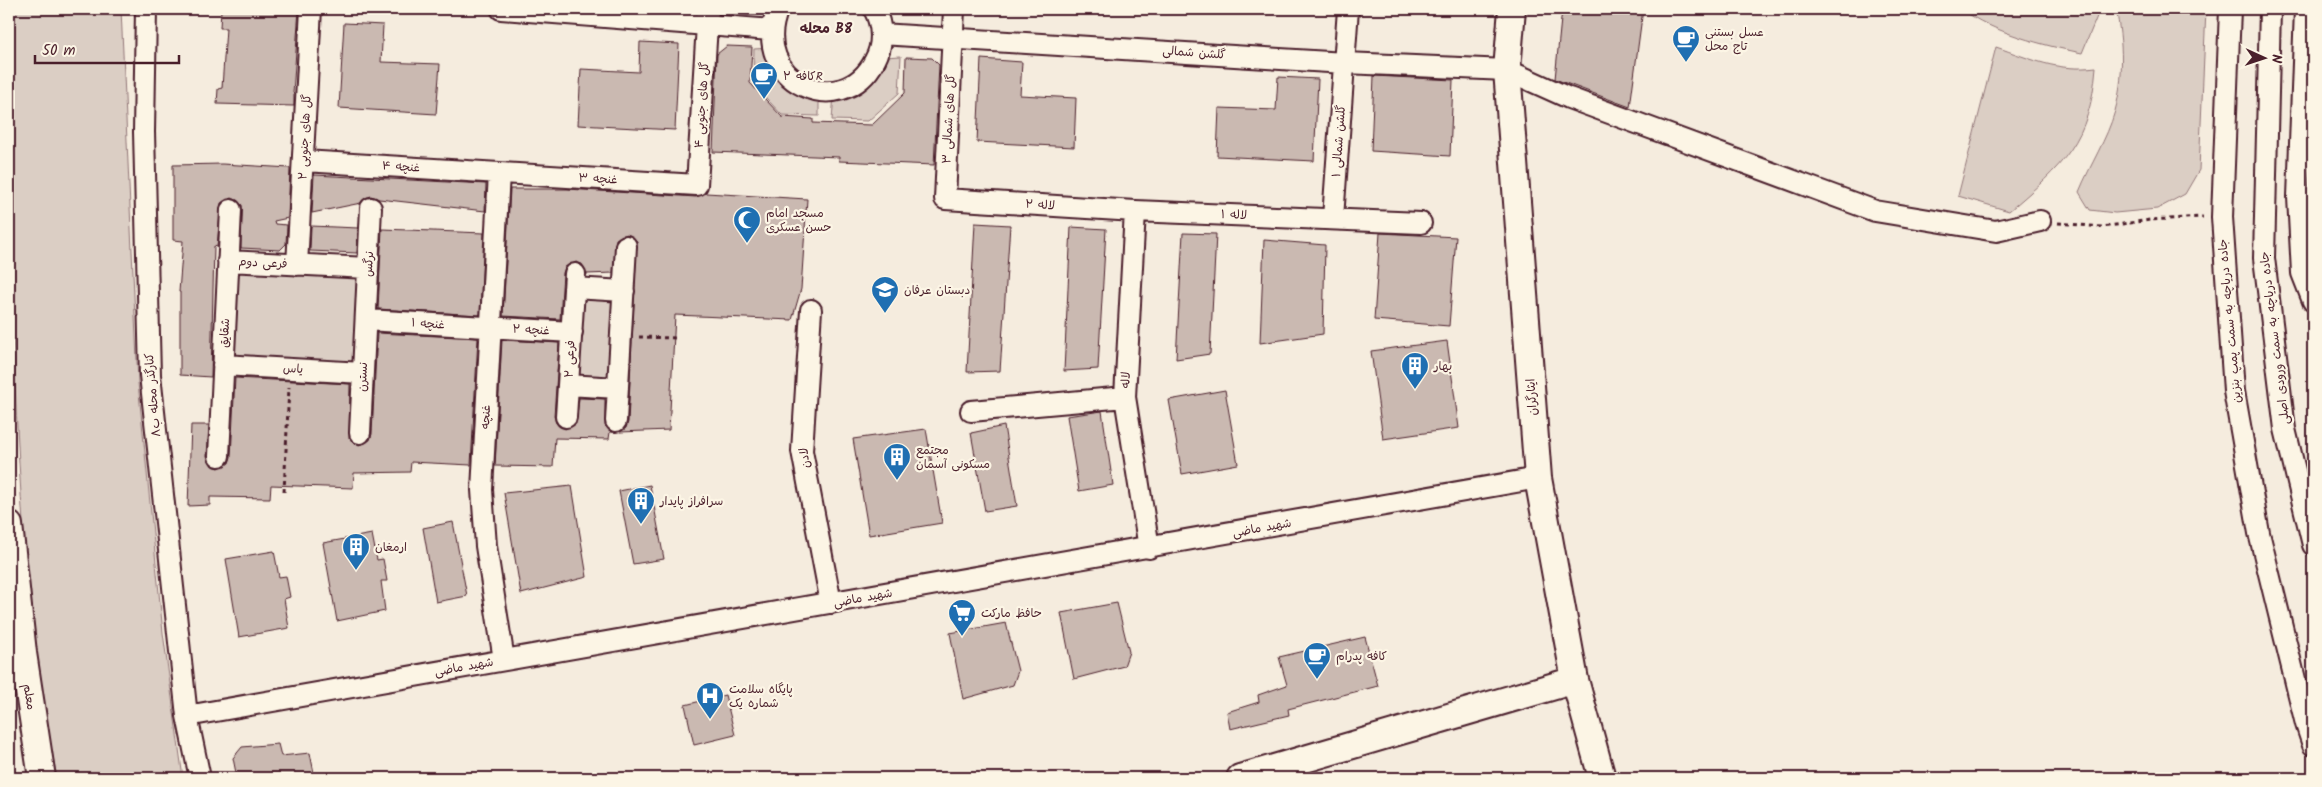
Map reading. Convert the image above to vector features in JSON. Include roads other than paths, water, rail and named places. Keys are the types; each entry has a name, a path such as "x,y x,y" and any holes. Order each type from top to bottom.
{"main road":[{"name":"ایثارگران","path":"1512,9 1506,70 1538,478 1575,680 1602,778"},
{"name":"معلم","path":"9,525 23,653 42,778"},
{"path":"1240,778 1575,680"}],"street":[{"name":"کنارگذر محله ب۸","path":"146,9 144,132 150,375 187,716 200,778"},
{"name":"گل های جنوبی ۲","path":"297,265 311,9"},
{"path":"501,9 708,16 772,30"},
{"path":"778,9 772,30 772,45 778,62 789,77 805,87 822,91 841,89 858,82 871,69 879,53 882,34 874,9"},
{"name":"گل های شمالی ۳","path":"945,199 954,9"},
{"name":"گلشن شمالی ۱","path":"1333,218 1348,9"},
{"name":"جاده دریاچه به سمت پمپ بنزین","path":"2230,9 2222,216 2234,391 2259,533 2306,724 2313,745"},
{"name":"جاده دریاچه به سمت ورودی اصلی","path":"2270,9 2264,258 2286,428 2313,544"},
{"path":"2305,9 2298,197 2302,273 2313,301"},
{"name":"گل های جنوبی ۴","path":"697,185 708,16"},
{"name":"گلشن شمالی","path":"882,34 1345,63 1506,70"},
{"path":"1506,70 1569,98 1875,211 1996,231 2040,221"},
{"name":"غنچه ۴","path":"304,161 499,173"},
{"name":"غنچه ۳","path":"499,173 697,185"},
{"name":"غنچه","path":"499,173 482,490 486,546 504,660"},
{"name":"لاله ۲","path":"945,199 1135,211"},
{"name":"نرگس","path":"366,320 372,208"},
{"name":"شقایق","path":"218,456 231,210"},
{"name":"لاله ۱","path":"1135,211 1421,223"},
{"name":"لاله","path":"1135,211 1125,397 1150,548"},
{"path":"616,421 626,246"},
{"name":"فرعی دوم","path":"228,261 368,268"},
{"name":"فرعی ۲","path":"568,385 575,281 624,291"},
{"name":"لادن","path":"811,310 802,451 831,603"},
{"name":"غنچه ۱","path":"366,320 491,328"},
{"name":"نسترن","path":"360,434 366,320"},
{"name":"غنچه ۲","path":"491,328 572,332"},
{"name":"یاس","path":"223,365 363,373"},
{"path":"566,417 568,385 618,388"},
{"path":"971,412 1125,397"},
{"name":"شهید ماضی","path":"187,716 1150,548 1538,478"}],"place":[{"name":"عسل بستنی تاج محل","path":"1686,63"},
{"name":"کافه ۲R","path":"764,100"},
{"name":"مسجد امام حسن عسکری","path":"747,244"},
{"name":"دبستان عرفان","path":"885,314"},
{"name":"بهار","path":"1415,390"},
{"name":"مجتمع مسکونی آسمان","path":"897,481"},
{"name":"سرافراز پایدار","path":"641,525"},
{"name":"ارمغان","path":"356,571"},
{"name":"حافظ مارکت","path":"962,637"},
{"name":"کافه پدرام","path":"1317,680"},
{"name":"پایگاه سلامت شماره یک","path":"710,720"}],"district":[{"name":"محله B8","path":"826,29"}]}
